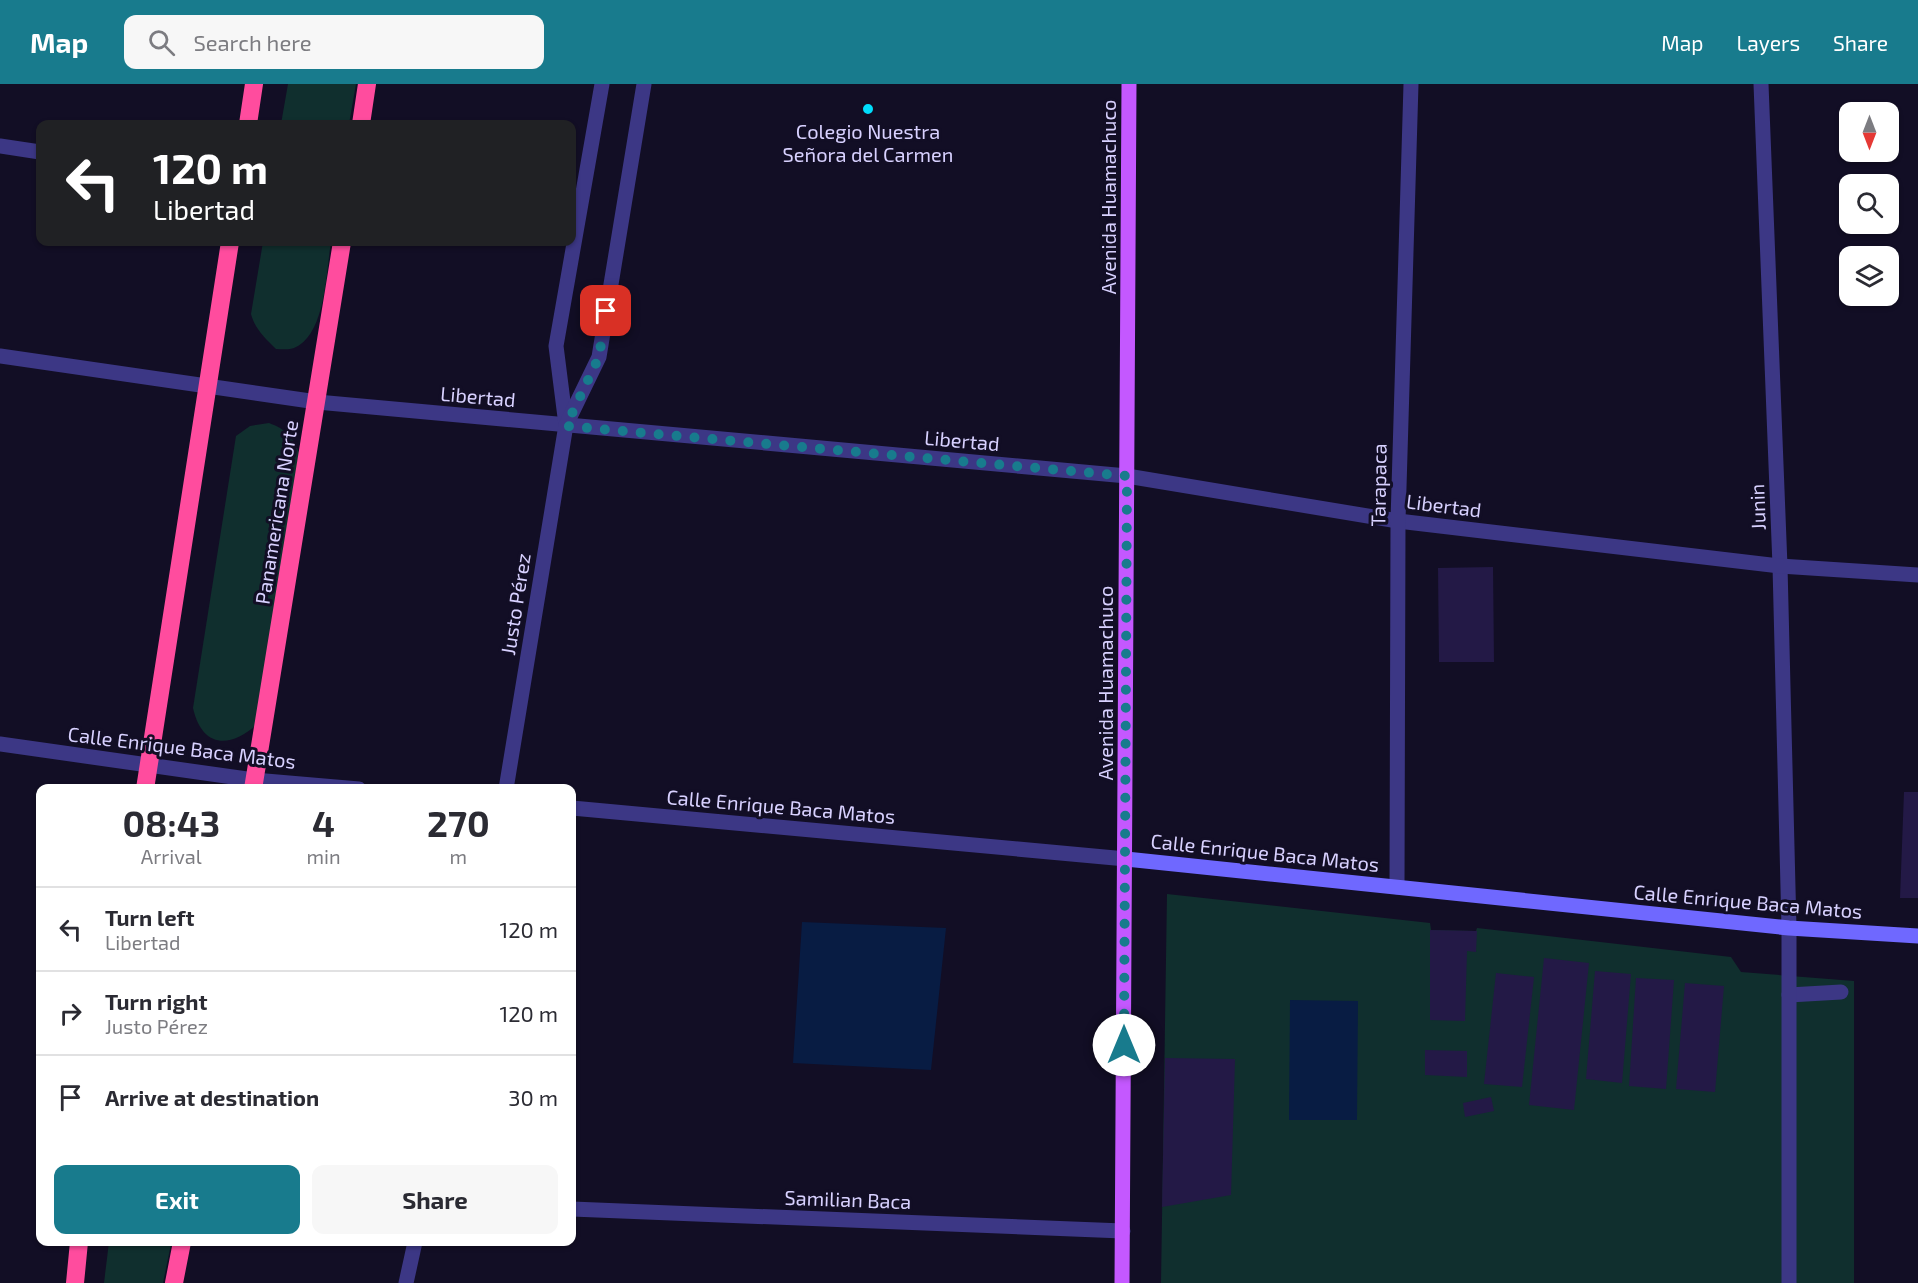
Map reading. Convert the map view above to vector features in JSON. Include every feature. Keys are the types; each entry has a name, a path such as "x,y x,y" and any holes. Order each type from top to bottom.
{"highway":[{"path":"249,120 254,84"},
{"path":"362,120 367,84"},
{"path":"146,784 229,246"},
{"name":"Panamericana Norte","path":"253,784 341,246"},
{"path":"75,1283 79,1246"},
{"path":"174,1283 181,1246"}],"main road":[{"name":"Avenida Huamachuco","path":"1122,1283 1130,84"}],"street":[{"name":"Justo Pérez","path":"576,232 602,84"},
{"name":"Justo Pérez","path":"507,784 566,426 599,357 644,84"},
{"name":"Tarapaca","path":"1397,887 1398,521 1411,84"},
{"name":"Junin","path":"1761,84 1780,566 1789,928 1787,1283"},
{"path":"0,146 36,151"},
{"name":"Justo Pérez","path":"566,426 556,346 574,246"},
{"name":"Libertad","path":"0,356 317,402 1127,476 1398,521 1780,566 1918,575"},
{"name":"Calle Enrique Baca Matos","path":"0,744 253,784"},
{"name":"Calle Enrique Baca Matos","path":"576,808 1126,859 1789,928 1918,936"},
{"path":"1789,995 1841,992"},
{"name":"Samilian Baca","path":"576,1209 1123,1232"},
{"path":"406,1283 414,1246"}],"green space":[{"path":"288,84 356,84 350,120 282,120"},
{"path":"262,246 331,246 323,301 313,330 305,341 292,349 276,349 258,329 251,314"},
{"path":"269,423 288,434 299,453 257,724 237,738 218,740 203,731 193,708 236,436 250,426"},
{"path":"1167,894 1430,923 1431,930 1476,931 1477,928 1731,957 1741,972 1854,981 1854,1283 1161,1283"},
{"path":"109,1246 171,1246 163,1283 104,1283"}],"water":[{"path":"802,922 946,928 931,1070 793,1063"},
{"path":"1290,1000 1358,1001 1357,1120 1289,1120"}],"building":[{"path":"1493,567 1494,662 1439,662 1438,568"},
{"path":"1904,792 1918,792 1918,898 1900,898"},
{"path":"1430,930 1477,931 1476,952 1467,951 1465,1021 1430,1020"},
{"path":"1544,958 1589,963 1574,1110 1529,1105"},
{"path":"1595,971 1631,974 1622,1083 1586,1079"},
{"path":"1496,973 1534,977 1522,1087 1484,1084"},
{"path":"1636,978 1674,980 1666,1089 1629,1086"},
{"path":"1685,983 1724,986 1715,1092 1676,1089"},
{"path":"1425,1050 1467,1051 1467,1077 1425,1075"},
{"path":"1165,1058 1235,1059 1231,1195 1162,1207"},
{"path":"1491,1097 1494,1111 1465,1117 1463,1103"}],"place":[{"name":"Colegio Nuestra Señora del Carmen","path":"868,109"}],"route":[{"path":"606,311 599,357 566,426 1127,476 1124,1045"}]}
